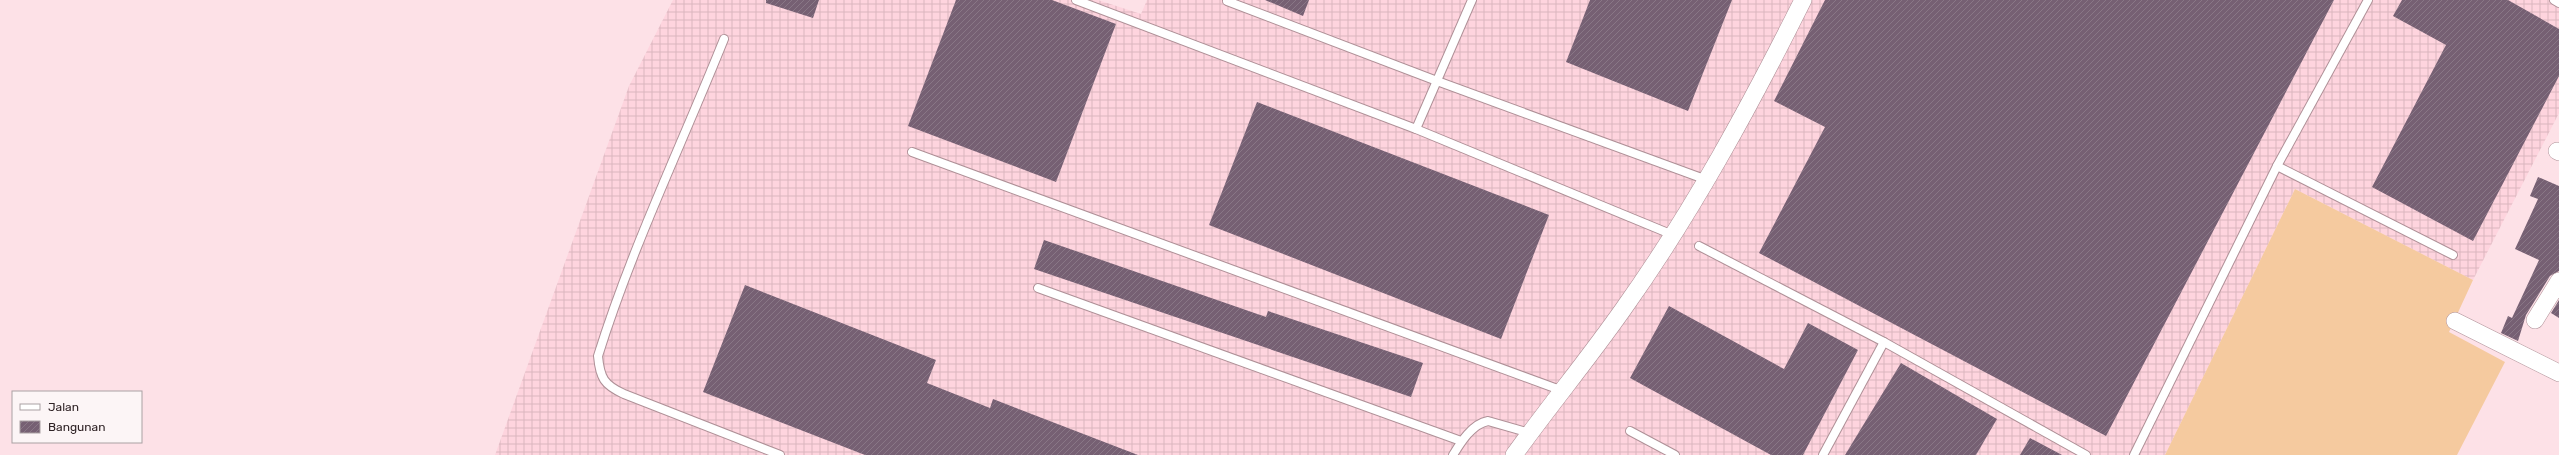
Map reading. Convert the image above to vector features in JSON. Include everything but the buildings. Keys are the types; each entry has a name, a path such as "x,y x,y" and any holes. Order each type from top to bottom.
{"street":[{"path":"1514,455 1564,391 1625,307 1673,235 1707,180 1803,0"},
{"path":"2534,320 2559,280"},
{"path":"2455,321 2559,373"}],"lane":[{"path":"1076,0 1416,129 1673,235"},
{"path":"1416,129 1472,0"},
{"path":"2134,455 2277,166 2368,0"},
{"path":"2554,0 2559,3"},
{"path":"1227,1 1437,82 1707,180"},
{"path":"724,39 684,138 640,237 598,356 600,373 610,387 624,394 780,455"},
{"path":"912,152 1564,391"},
{"path":"2277,166 2452,255"},
{"path":"1699,246 1884,342 2086,455"},
{"path":"1038,288 1461,441"},
{"path":"1823,455 1884,342"},
{"path":"1453,455 1461,441 1481,422 1488,421 1530,433"},
{"path":"1630,430 1675,455"}],"shaded area":[{"path":"673,0 1098,0 1141,14 1147,0 2559,0 2559,113 2473,280 2295,189 2165,455 495,455 629,86"},
{"path":"2295,189 2473,280 2449,332 2505,362 2457,455 2165,455"}]}
